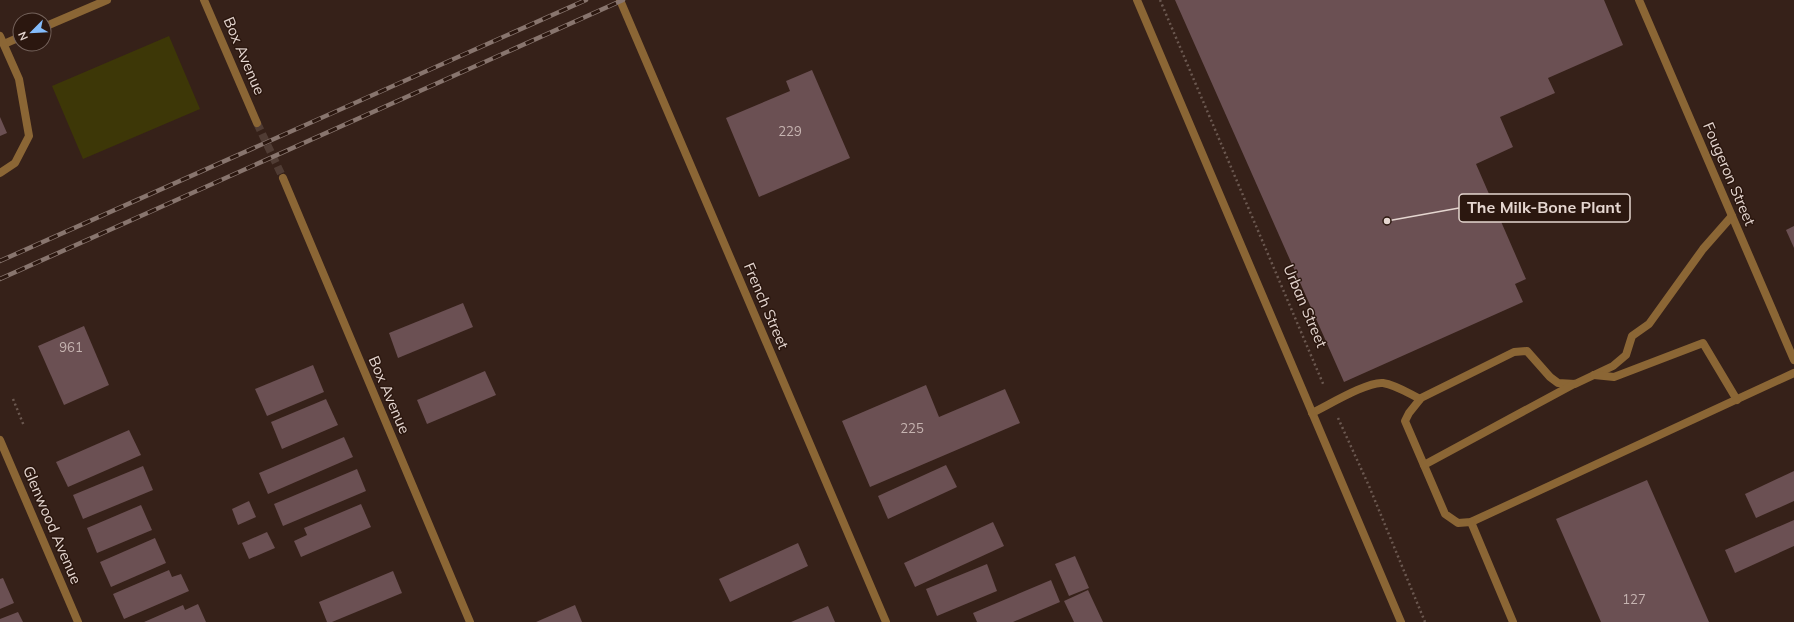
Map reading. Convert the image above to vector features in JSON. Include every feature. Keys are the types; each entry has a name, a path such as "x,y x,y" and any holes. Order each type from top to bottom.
{"street":[{"path":"52,24 107,0"},
{"name":"Box Avenue","path":"204,0 257,123"},
{"name":"French Street","path":"620,0 886,622"},
{"path":"1137,0 1401,622"},
{"name":"Fougeron Street","path":"1639,0 1794,360"},
{"path":"0,36 19,79 29,136 15,163 0,173"},
{"path":"4,44 12,40"},
{"name":"Box Avenue","path":"283,178 470,622"},
{"path":"1424,465 1575,384 1613,366 1626,355 1632,336 1648,324 1703,249 1732,216"},
{"path":"1594,375 1614,377 1703,343 1737,400"},
{"path":"1575,384 1558,382 1550,377 1527,351 1514,352 1420,399 1409,413 1405,421 1445,514 1458,523 1471,522 1794,373"},
{"path":"1312,413 1368,386 1382,383 1401,388 1420,399"},
{"name":"Glenwood Avenue","path":"0,440 78,622"},
{"path":"1471,522 1513,622"}],"path":[{"name":"Urban Street","path":"1160,0 1332,404 1369,486 1425,622"},
{"path":"13,399 24,426"}],"shaded area":[{"path":"169,36 200,109 83,159 52,86"}],"building":[{"path":"1175,0 1604,0 1623,45 1548,78 1555,93 1500,117 1513,147 1476,164 1526,279 1515,284 1523,302 1344,382"},
{"path":"812,70 850,158 759,197 726,118 790,91 786,81"},
{"path":"0,117 7,133 0,136"},
{"path":"1794,226 1794,248 1786,230"},
{"path":"463,303 473,327 398,358 389,333"},
{"path":"84,326 109,385 64,405 38,346"},
{"path":"313,365 324,392 267,416 255,389"},
{"path":"485,371 496,395 427,424 417,400"},
{"path":"926,385 939,417 1005,389 1020,423 870,487 842,421"},
{"path":"326,399 338,425 282,449 271,422"},
{"path":"129,430 141,455 68,487 56,462"},
{"path":"344,437 353,457 268,494 259,473"},
{"path":"946,465 957,487 888,519 878,496"},
{"path":"143,466 153,490 83,519 73,495"},
{"path":"357,469 366,491 283,526 274,504"},
{"path":"1794,471 1794,501 1756,518 1745,494"},
{"path":"1647,480 1709,622 1601,622 1556,519"},
{"path":"249,501 256,517 238,525 232,509"},
{"path":"361,504 371,527 301,557 294,541 307,535 304,528"},
{"path":"141,505 152,530 97,553 87,528"},
{"path":"1794,520 1794,546 1735,573 1725,550"},
{"path":"993,522 1004,546 915,587 904,563"},
{"path":"267,532 275,548 249,559 242,543"},
{"path":"155,538 166,563 111,587 100,562"},
{"path":"798,543 808,566 730,602 719,579"},
{"path":"1075,556 1089,588 1069,596 1055,564"},
{"path":"987,564 997,591 937,616 926,589"},
{"path":"169,570 172,577 181,574 189,591 124,619 113,594"},
{"path":"393,571 402,593 332,622 327,622 319,602"},
{"path":"3,578 14,603 0,609 0,579"},
{"path":"1051,580 1060,602 1013,622 977,622 973,613"},
{"path":"1088,590 1103,622 1074,622 1064,601"},
{"path":"198,604 206,622 144,622 183,605 185,610"},
{"path":"575,605 582,622 536,622"},
{"path":"828,606 835,622 791,622"},
{"path":"18,612 23,622 0,622 0,619"}],"tunnel":[{"path":"257,123 283,178"}],"railway":[{"path":"0,261 586,0"},
{"path":"0,279 623,0"}],"place":[{"name":"The Milk-Bone Plant","path":"1387,221"}]}
